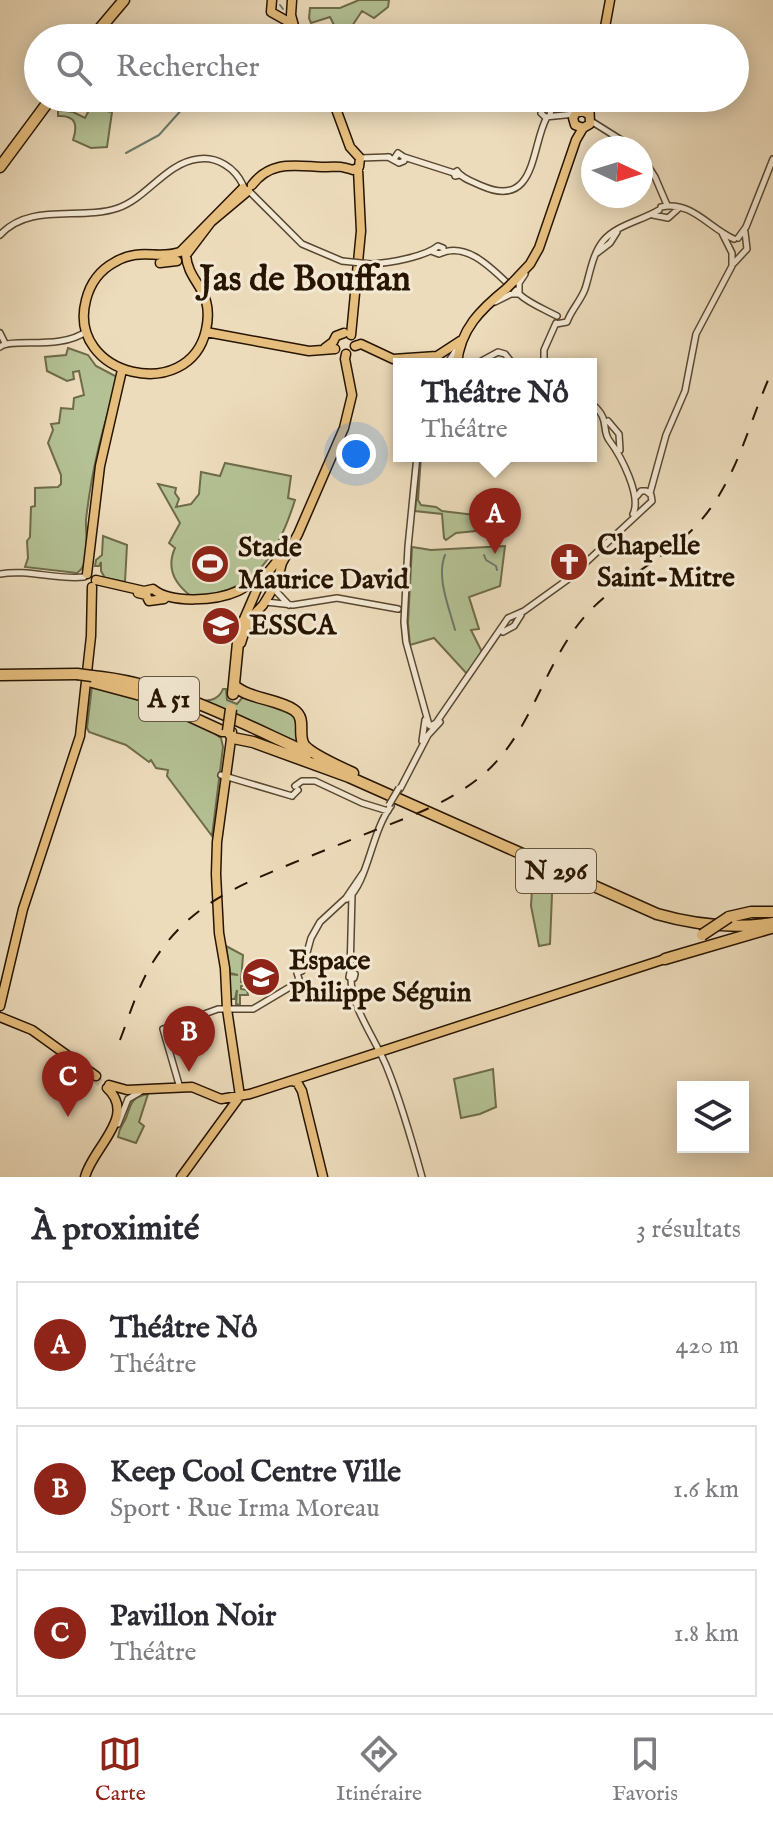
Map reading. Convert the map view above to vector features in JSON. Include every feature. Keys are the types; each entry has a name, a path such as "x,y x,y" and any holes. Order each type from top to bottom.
{"highway":[{"path":"104,24 124,0"},
{"path":"112,24 132,0"},
{"path":"0,157 33,112"},
{"path":"0,167 41,112"},
{"path":"230,735 239,632"},
{"name":"A 51","path":"0,676 62,673 135,689 181,703 350,774"},
{"name":"A 51","path":"0,676 85,678 233,702 350,774"},
{"path":"85,678 148,697 230,735 350,774"},
{"path":"233,702 242,692 259,695 295,710 301,719 305,745 350,774"},
{"path":"233,702 292,712 298,720 296,731 279,736 233,702"},
{"name":"N 296","path":"350,774 657,914 719,926 773,920"},
{"path":"665,959 729,917 751,912 773,920"},
{"path":"665,959 773,920"}],"main road":[{"path":"272,0 271,12 276,16 287,15"},
{"path":"292,0 287,15 292,24"},
{"path":"606,24 610,0"},
{"path":"206,332 313,352 338,350 351,338 361,231 352,162 335,112"},
{"path":"453,358 479,312 516,278 540,241 585,112"},
{"path":"160,263 182,257 211,222 266,172 286,164 325,167 352,162"},
{"path":"136,254 182,257 207,300 206,332 197,350 182,365 153,374 124,371 103,357 85,334 85,305 96,279 111,264 136,254"},
{"path":"118,264 136,254"},
{"path":"239,632 253,594 287,547 339,428 348,392 336,336 351,338 400,358"},
{"path":"434,358 460,341"},
{"path":"233,702 246,627 273,589 350,408 352,393 345,359 338,350"},
{"path":"0,989 22,900 74,743 92,632 90,580 100,466 124,371"},
{"path":"90,580 147,593 149,601 157,596 207,598 239,591 254,580 273,589"},
{"path":"157,596 186,601 245,592 265,602"},
{"path":"236,594 245,598 249,605"},
{"path":"0,1006 25,903 79,740 85,678"},
{"path":"181,1177 237,1096 225,1009 225,968 219,933 216,874 223,776 230,735"},
{"path":"115,1091 199,1089 218,1098 256,1092 665,959"},
{"path":"0,1020 31,1034 95,1077"},
{"path":"302,1091 304,1082 312,1074"},
{"path":"237,1096 294,1081"},
{"path":"294,1081 302,1091 323,1177"},
{"path":"86,1177 118,1124 115,1091"},
{"path":"86,1177 90,1162 116,1121 118,1108 115,1091"}],"street":[{"path":"352,162 392,157 399,163 406,159 456,174 494,190 507,189 519,184 531,170 549,116 582,120 612,136"},
{"path":"732,266 736,241 746,227 773,159"},
{"path":"0,235 14,223 30,217 99,212 120,207 193,160 218,161 248,186 302,244 342,261 371,264 439,250 476,258 488,263 506,278 516,278"},
{"path":"653,174 666,208"},
{"path":"544,358 544,350 560,316 582,295 596,254 610,243 618,230 666,208 693,211 747,249 732,266 698,329 685,391 653,476 646,492 637,500 628,522"},
{"path":"732,253 740,256"},
{"path":"476,258 503,283 516,278"},
{"path":"476,258 519,295 560,316"},
{"path":"516,278 519,295"},
{"path":"479,312 511,294 519,295"},
{"path":"0,333 2,345 45,344 85,334"},
{"path":"487,358 498,352 508,358"},
{"path":"597,406 619,434 615,440"},
{"path":"597,408 604,417 607,438 615,440"},
{"path":"607,433 615,429"},
{"path":"118,1124 128,1099 134,1094 180,1089 163,1029 225,1009 253,1009 295,984 320,922 348,897 363,873 375,835 428,729 511,622 567,580 652,501 630,479 615,440"},
{"path":"615,440 637,500 644,507"},
{"path":"416,462 404,597 400,608 428,729"},
{"path":"0,574 21,572 90,580"},
{"path":"273,589 289,605"},
{"path":"265,602 289,605 337,598 400,608"},
{"path":"223,776 281,793 294,790 308,780 390,807"},
{"path":"348,897 351,993 379,1052 406,1121 421,1177"}],"green space":[{"path":"359,0 389,0 388,7 374,18 362,11 353,24 334,24 330,17 311,23 310,8 340,8"},
{"path":"58,112 73,112 85,118 88,112 112,112 107,147 91,148 73,140 74,122 69,117 58,116"},
{"path":"68,348 88,355 96,366 119,378 91,484 85,563 77,573 25,567 35,488 58,487 61,484 61,475 48,443 53,430 51,424 59,423 61,408 73,409 74,398 84,395 79,371 73,372 74,379 67,381 47,371 45,357 66,355"},
{"path":"421,462 418,500 421,505 442,511 500,518 506,522 506,528 456,533 446,540 442,514 415,511"},
{"path":"225,463 291,476 288,498 295,500 281,538 261,568 232,588 191,596 180,586 172,569 175,548 169,543 180,523 158,484 176,488 179,499 176,507 191,504 199,494 201,472 220,476"},
{"path":"103,536 127,545 125,582 105,578 101,562 95,566 102,555"},
{"path":"505,546 500,586 469,597 479,629 471,630 482,652 467,674 434,638 410,645 408,623 412,547 431,550"},
{"path":"92,686 176,712 221,738 223,747 212,836 167,776 168,770 156,768 151,760 149,762 126,745 89,732"},
{"path":"226,689 227,700 237,704 242,698 248,698 296,717 304,745 200,701 214,699"},
{"path":"532,890 552,894 550,944 539,946 531,906"},
{"path":"226,946 243,955 241,982 248,985 241,986 241,989 247,990 248,995 240,995 240,1005 236,1004 237,990 235,999 230,999 229,974 238,975 230,973"},
{"path":"493,1069 496,1107 461,1118 454,1079"},
{"path":"148,1094 139,1122 144,1126 136,1143 118,1137 132,1102"}],"waterway":[{"path":"280,5 283,9"},
{"path":"126,153 159,135 180,112"},
{"path":"445,555 443,582 455,630"},
{"path":"484,555 497,570"}],"tunnel":[{"path":"94,1078 107,1088"}],"railway":[{"path":"120,1040 153,962 181,926 197,912 232,890 457,794 496,762 522,725 577,626 617,587 692,530 720,494 740,454 773,369"}],"place":[{"name":"Théâtre Nô","path":"495,554"},
{"name":"Chapelle Saint-Mitre","path":"569,562"},
{"name":"Stade Maurice David","path":"210,564"},
{"name":"ESSCA","path":"221,626"},
{"name":"Espace Philippe Séguin","path":"261,977"},
{"name":"Keep Cool Centre Ville","path":"189,1072"},
{"name":"Pavillon Noir","path":"68,1117"}],"district":[{"name":"Jas de Bouffan","path":"305,280"}]}
